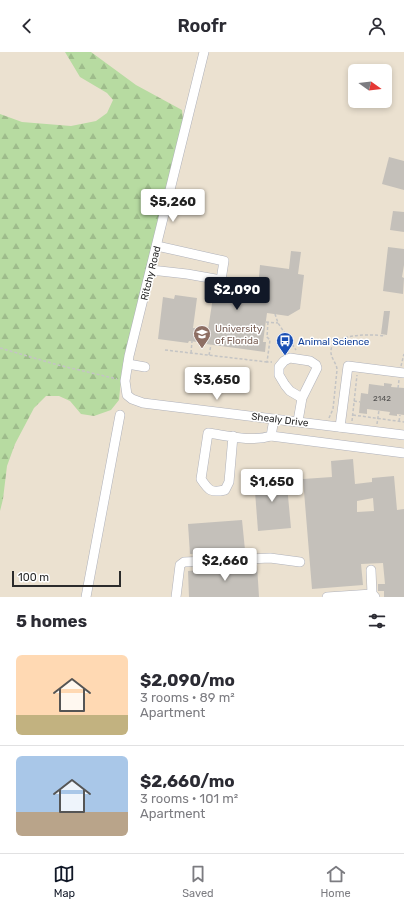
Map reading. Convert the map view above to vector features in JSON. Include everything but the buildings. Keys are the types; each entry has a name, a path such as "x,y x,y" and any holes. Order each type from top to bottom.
{"street":[{"name":"Ritchy Road","path":"125,381 150,270 204,52"},
{"path":"150,270 221,280 224,262 156,246"},
{"path":"298,421 302,398 317,368 316,365 310,361 288,359 274,372 290,391 302,398"},
{"path":"128,364 145,367"},
{"path":"340,427 348,366 404,373"},
{"name":"Shealy Drive","path":"125,381 127,395 132,399 143,403 404,435"},
{"path":"86,597 120,415"},
{"path":"271,436 274,418"},
{"path":"233,436 229,482 225,490 216,492 208,489 202,479 208,433 233,436 253,439 271,436 404,453"},
{"path":"176,597 180,565 184,562 270,558 300,562"},
{"path":"327,597 373,596 371,570"}],"path":[{"path":"275,314 278,324 296,349 295,355"},
{"path":"266,362 270,340 267,335 267,322 278,324"},
{"path":"191,353 192,341"},
{"path":"209,355 210,345"},
{"path":"0,348 58,365 125,381"},
{"path":"165,350 275,362"},
{"path":"402,362 404,354"},
{"path":"352,423 358,373"},
{"path":"398,388 399,383"},
{"path":"354,401 360,402"},
{"path":"376,426 379,410"},
{"path":"353,415 404,422"},
{"path":"399,421 400,415"}],"shaded area":[{"name":"University of Florida","path":"0,52 404,52 404,597 0,597"}],"green space":[{"path":"65,52 91,52 136,85 182,110 183,119 122,369 119,400 111,410 94,416 81,414 70,401 59,396 46,396 34,408 15,444 7,466 0,511 0,114 22,122 71,126 96,121 107,113 113,100 107,93 80,77"}],"place":[{"name":"University of Florida","path":"202,349"},
{"name":"Animal Science","path":"285,356"}]}
